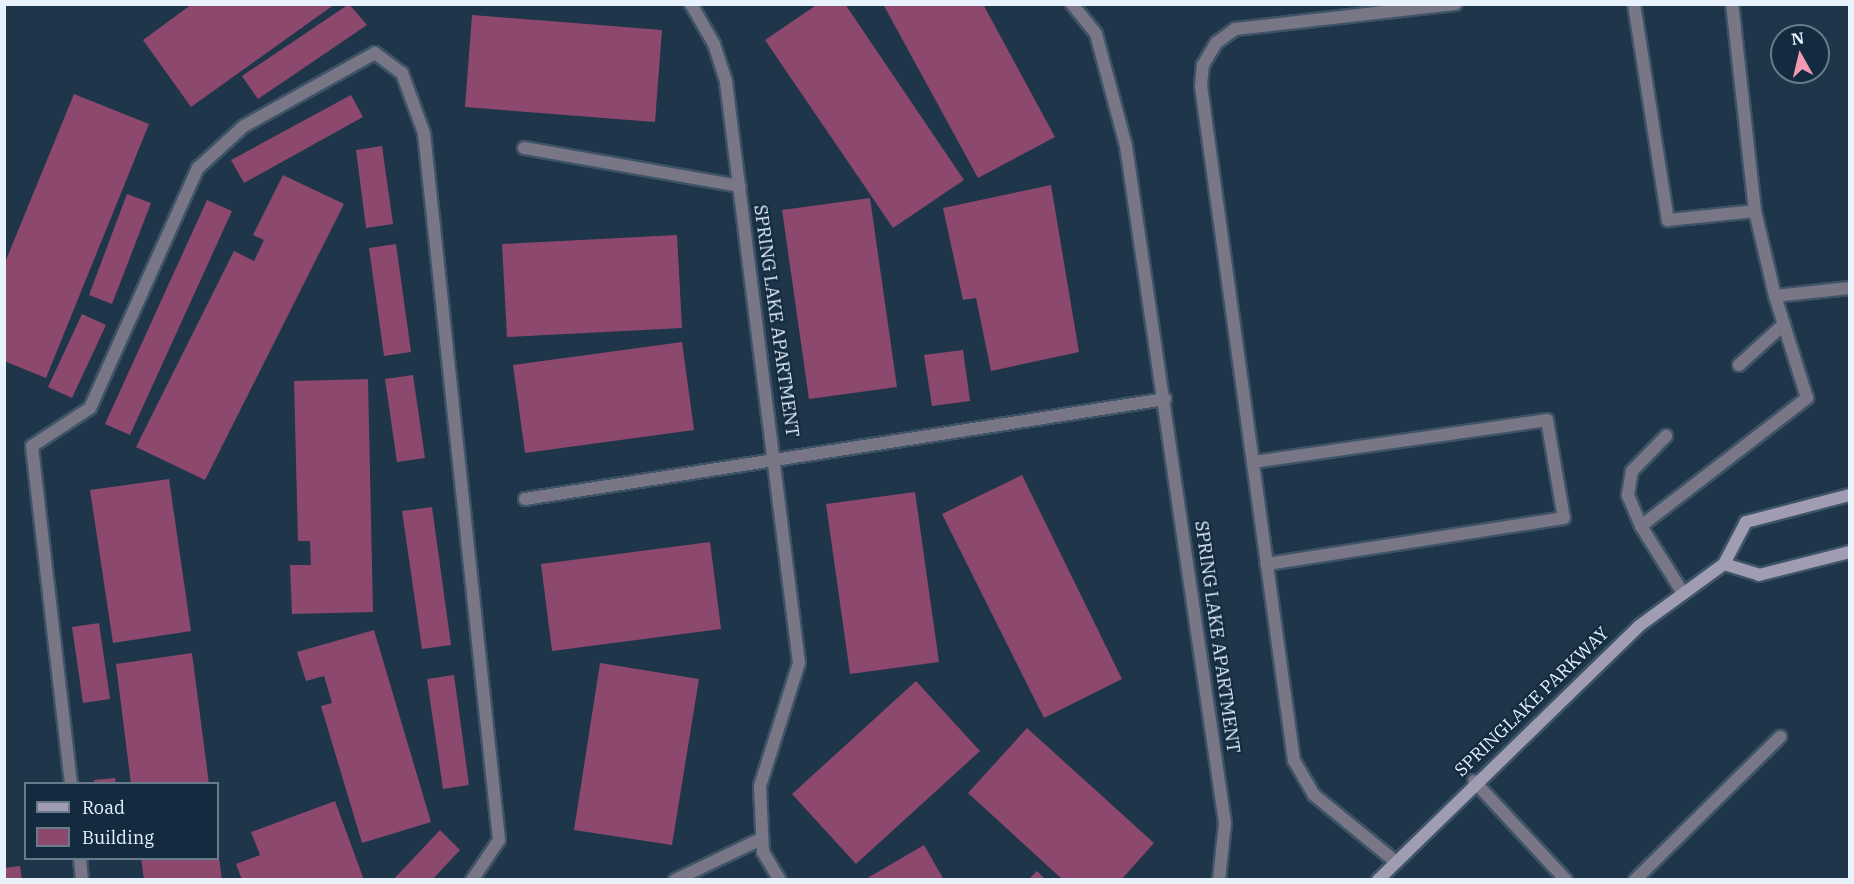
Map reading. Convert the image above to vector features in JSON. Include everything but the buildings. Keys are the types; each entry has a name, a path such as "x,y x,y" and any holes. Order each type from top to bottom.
{"street":[{"name":"SPRING LAKE APARTMENT","path":"691,4 714,44 726,82 777,460 799,663 760,786 763,852 780,879"},
{"name":"SPRING LAKE APARTMENT","path":"1072,4 1096,34 1113,81 1165,399 1225,823 1219,879"},
{"path":"1396,862 1314,795 1294,761 1201,86 1203,65 1216,43 1235,29 1456,4"},
{"path":"1634,4 1668,220 1755,211"},
{"path":"1641,526 1807,398 1775,296 1755,211 1732,4"},
{"path":"71,782 32,446 90,408 198,168 244,126 375,53 402,73 424,133 500,840 472,879"},
{"name":"SPRING LAKE APARTMENT","path":"524,148 740,186"},
{"path":"1775,296 1850,288"},
{"path":"1739,365 1784,324"},
{"name":"SPRING LAKE APARTMENT","path":"525,499 1165,399"},
{"path":"1253,462 1547,420 1564,518 1267,564"},
{"path":"1666,436 1632,471 1628,495 1641,526 1683,593"},
{"name":"SPRINGLAKE PARKWAY","path":"1378,879 1474,781 1639,626 1724,564 1746,522 1850,495"},
{"path":"1724,564 1759,575 1850,552"},
{"path":"1635,879 1780,737"},
{"path":"1474,781 1566,879"},
{"path":"675,879 761,838"},
{"path":"80,860 82,879"}]}
